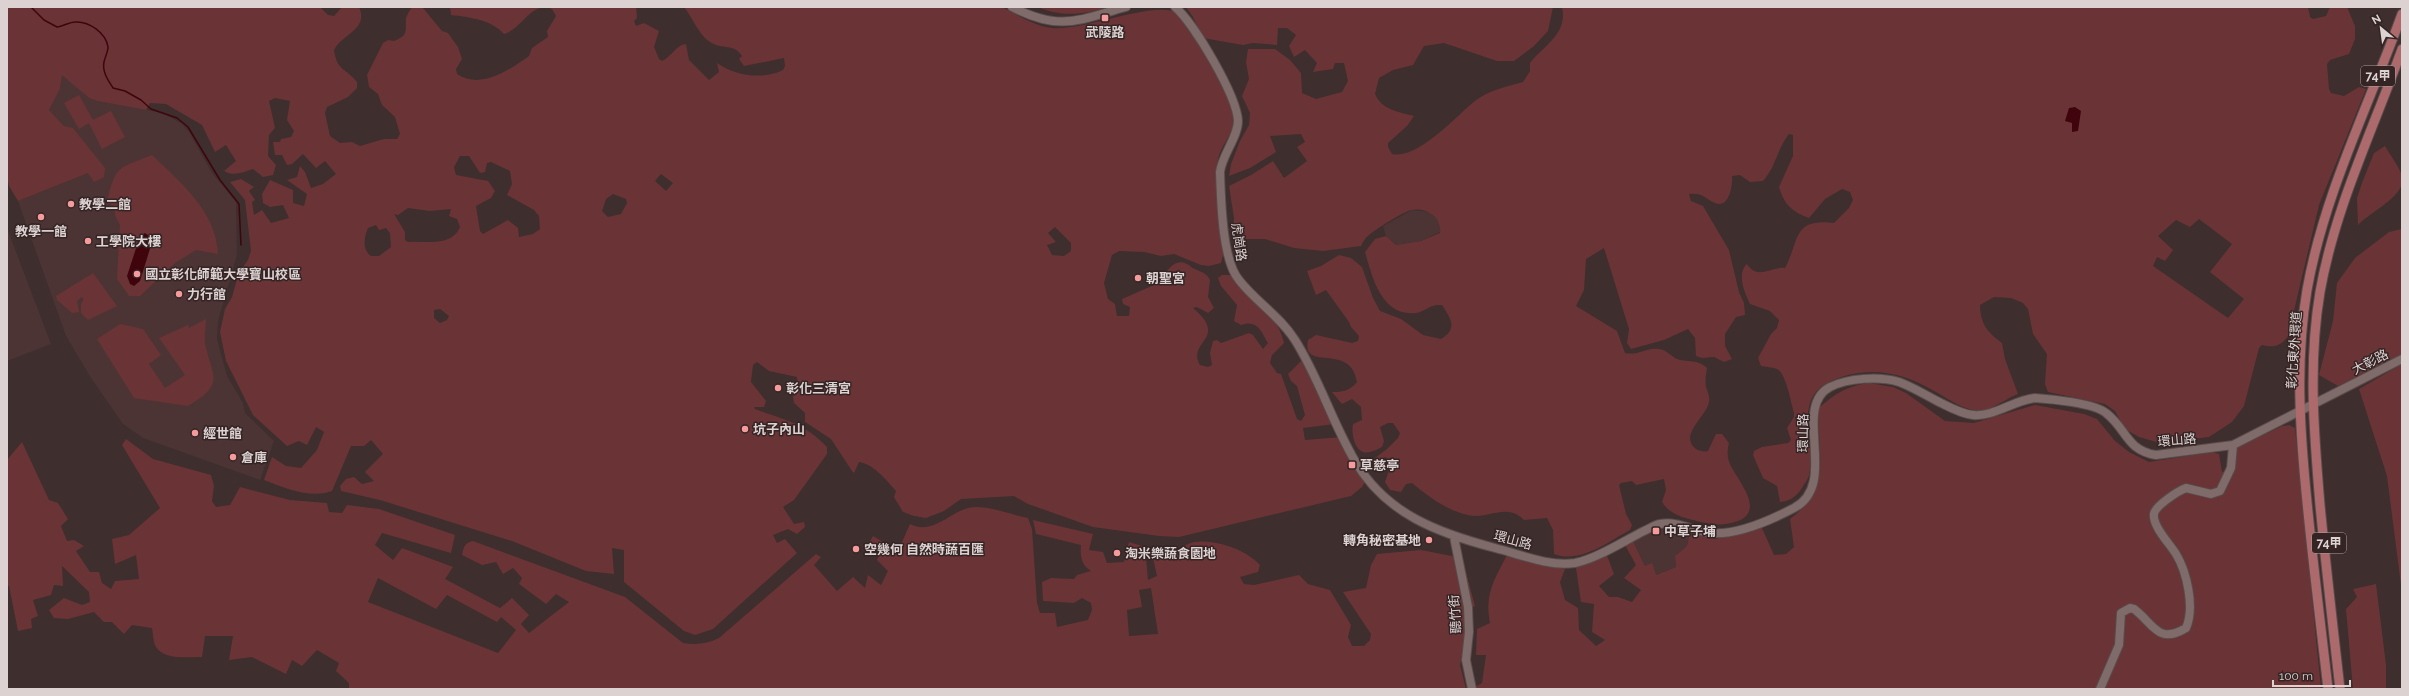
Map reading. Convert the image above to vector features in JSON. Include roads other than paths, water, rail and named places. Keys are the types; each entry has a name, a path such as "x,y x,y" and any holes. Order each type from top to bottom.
{"main road":[{"path":"1012,7 1046,21 1070,23 1126,7"},
{"name":"虎崗路","path":"1175,7 1205,47 1232,99 1238,121 1221,164 1220,172 1230,266 1240,282 1280,320 1295,340 1355,461 1369,480"},
{"name":"74甲","path":"2362,140 2402,14"},
{"name":"彰化東外環道","path":"2333,689 2326,598 2309,428 2312,291 2340,198 2402,26"},
{"name":"彰化東外環道","path":"2362,140 2402,49"},
{"name":"74甲","path":"2362,140 2402,62"},
{"name":"74甲","path":"2311,337 2309,428 2326,598 2328,689"},
{"name":"大彰路","path":"2348,387 2402,359"},
{"name":"環山路","path":"1369,480 1393,503 1428,527 1454,537 1551,563 1569,563 1578,562 1595,555 1657,524 1677,524 1706,533 1722,534 1740,531 1795,508 1808,496 1815,480 1814,412 1818,398 1829,388 1852,381 1878,379 1899,382 1971,415 1985,414 2026,398 2035,398 2097,408 2106,413 2134,446 2144,453 2156,455 2233,445 2348,387"},
{"path":"2100,689 2119,645 2119,625 2121,613 2124,610 2134,609 2144,616 2155,630 2166,635 2172,635 2186,628 2192,610 2185,579 2177,555 2156,523 2153,514 2157,506 2186,488 2211,494 2220,491 2231,468 2233,445"},
{"name":"聽竹街","path":"1454,537 1468,607 1469,632 1466,660 1472,689"},
{"name":"74甲","path":"2326,598 2345,689"},
{"name":"彰化東外環道","path":"2326,598 2340,689"}],"waterway":[{"path":"31,7 44,20 57,27 73,22 80,22 96,29 107,42 108,49 104,62 104,69 113,88 125,91 141,100 151,109 177,118 188,127 220,180 239,204 241,245"}],"place":[{"name":"武陵路","path":"1105,18"},
{"name":"教學二館","path":"71,204"},
{"name":"教學一館","path":"41,217"},
{"name":"工學院大樓","path":"88,241"},
{"name":"國立彰化師範大學寶山校區","path":"137,274"},
{"name":"朝聖宮","path":"1138,278"},
{"name":"力行館","path":"179,294"},
{"name":"彰化三清宮","path":"778,388"},
{"name":"坑子內山","path":"745,429"},
{"name":"經世館","path":"195,433"},
{"name":"倉庫","path":"233,457"},
{"name":"草慈亭","path":"1352,465"},
{"name":"中草子埔","path":"1656,531"},
{"name":"轉角秘密基地","path":"1429,540"},
{"name":"空幾何 自然時蔬百匯","path":"856,549"},
{"name":"淘米樂蔬食園地","path":"1117,553"}]}
